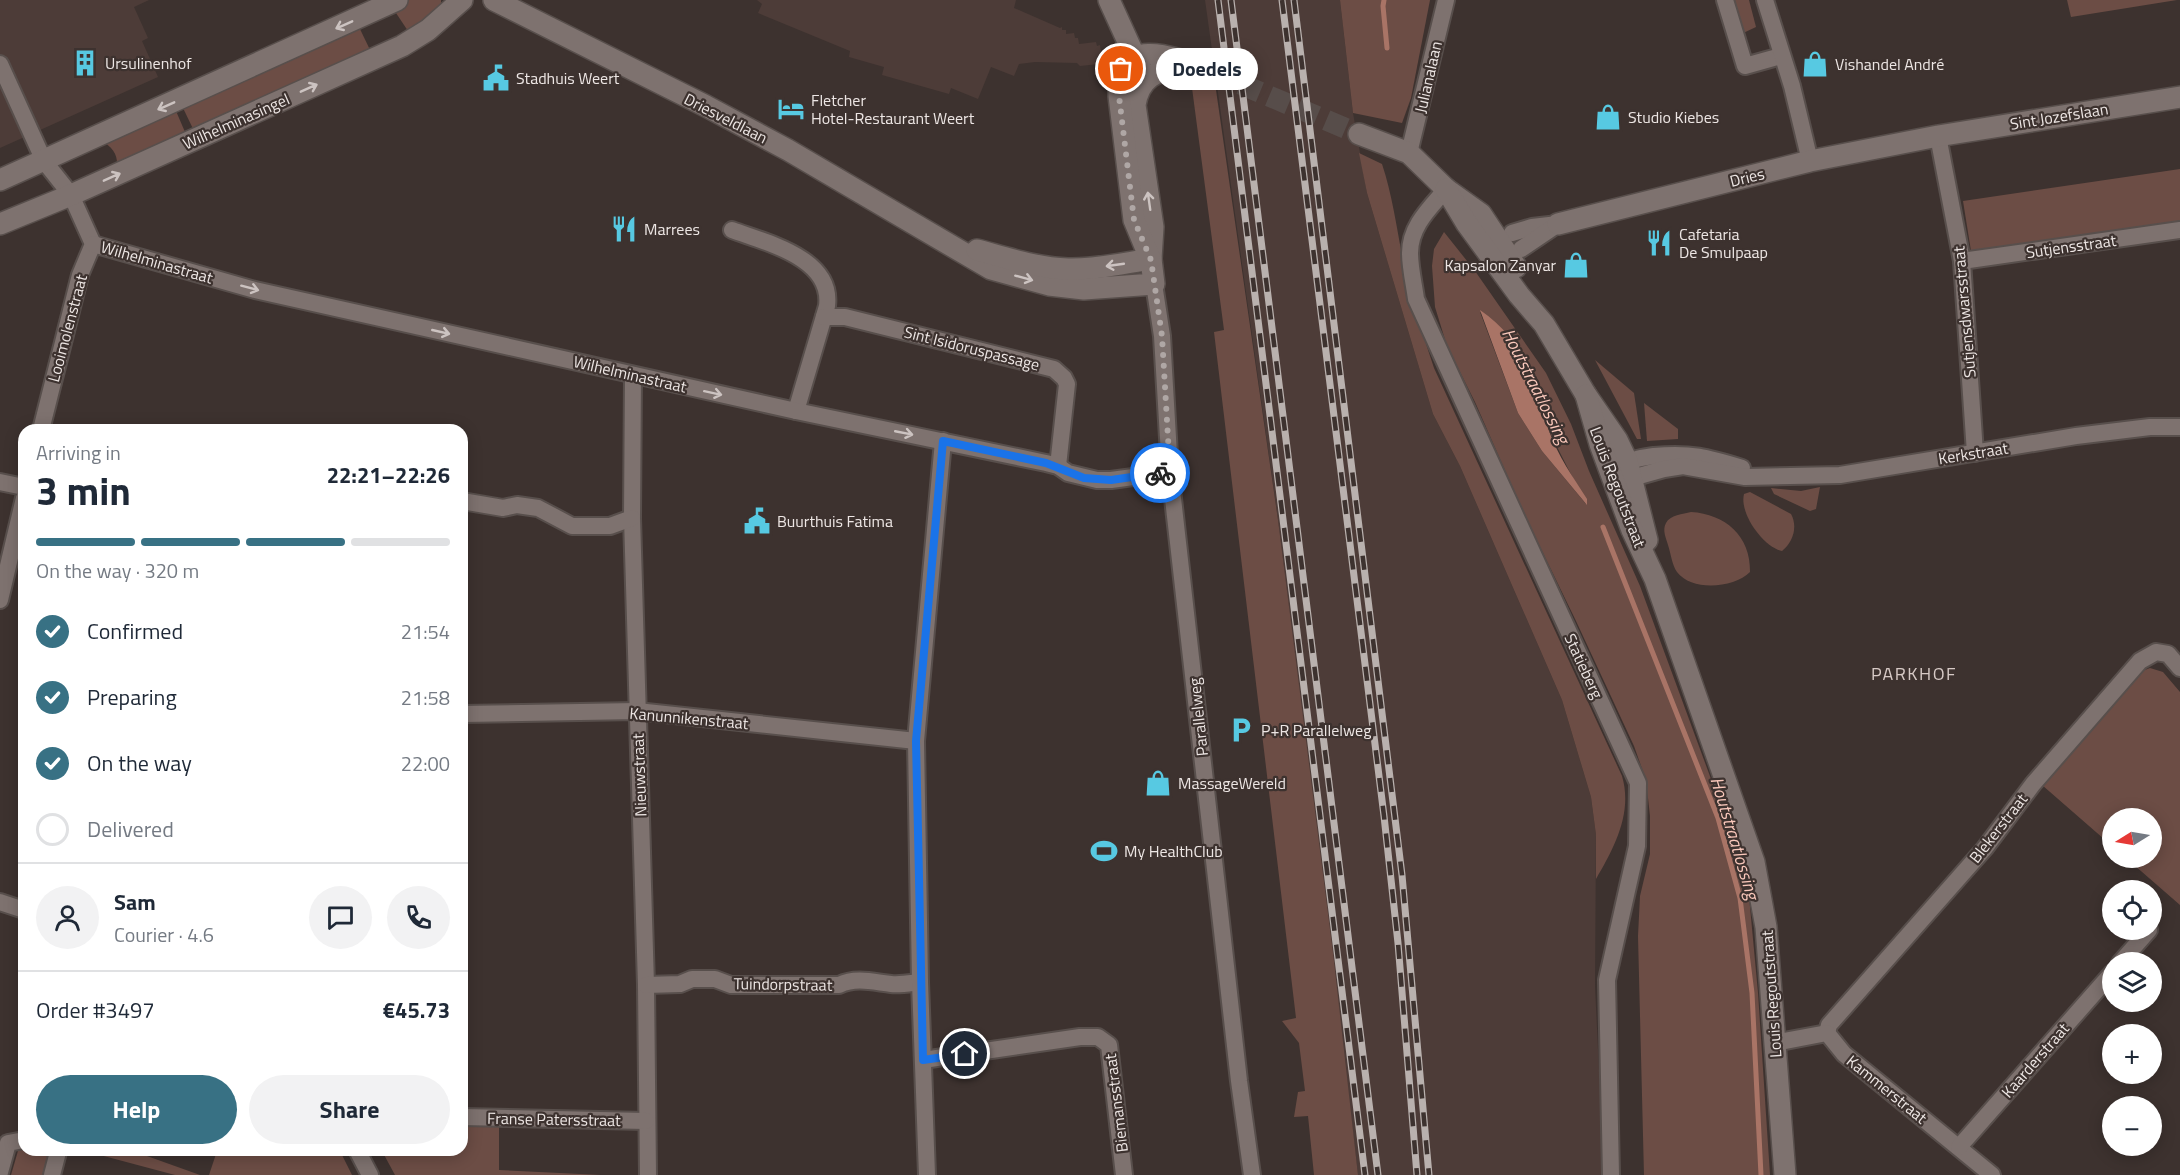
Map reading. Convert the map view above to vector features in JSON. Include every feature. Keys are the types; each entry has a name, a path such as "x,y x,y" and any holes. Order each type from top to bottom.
{"street":[{"path":"0,180 374,5 397,0"},
{"name":"Wilhelminasingel","path":"0,224 71,195 402,46 428,30 462,0"},
{"name":"Driesveldlaan","path":"494,0 706,106 788,150 953,244 992,269 1049,285 1084,289 1154,284"},
{"path":"1109,0 1145,79 1163,70 1188,63"},
{"name":"Julianalaan","path":"1409,153 1446,0"},
{"path":"1725,0 1745,66 1781,56"},
{"path":"1765,0 1800,116 1810,161"},
{"path":"1135,56 1161,55 1212,72"},
{"name":"Parallelweg","path":"1135,56 1121,69 1118,79 1119,96 1134,220 1151,260"},
{"path":"0,64 44,161 71,195 93,244"},
{"name":"Parallelweg","path":"1145,79 1135,105 1153,227 1151,260 1162,336 1170,472 1239,1081 1252,1175"},
{"name":"Sint Jozefslaan","path":"1938,136 2180,97"},
{"name":"Louis Regoutstraat","path":"1359,134 1409,153 1446,189 1467,224 1507,248 1529,289 1544,324 1586,395 1600,444 1624,472 1632,530 1654,579 1754,862 1766,927 1785,1175"},
{"name":"Dries","path":"1507,248 1532,228 1558,224 1810,161 1938,136"},
{"name":"Sutjensdwarsstraat","path":"1938,136 1962,261 1976,453"},
{"name":"Statieberg","path":"1446,189 1422,218 1414,232 1410,252 1416,299 1638,783 1637,846 1607,980 1611,1175"},
{"path":"732,230 781,248 813,265 824,279 828,296 824,317 796,411"},
{"name":"Sutjensstraat","path":"1962,261 2180,230"},
{"name":"Wilhelminastraat","path":"93,244 255,290 796,411 1058,466 1068,473 1097,480 1170,472"},
{"name":"Looimolenstraat","path":"43,424 80,275 93,244"},
{"name":"Driesveldlaan","path":"953,244 1038,265 1068,269 1151,260"},
{"name":"Sint Isidoruspassage","path":"824,317 845,316 1054,369 1067,384 1058,466"},
{"name":"Nieuwstraat","path":"633,375 632,518 648,1175"},
{"name":"Kerkstraat","path":"1624,472 1683,466 1745,477 1840,475 2076,436 2150,427 2180,428"},
{"path":"927,1175 920,982 916,741 943,441"},
{"path":"0,482 18,486"},
{"path":"468,502 503,508 517,505 538,508 572,526 610,526 632,518"},
{"path":"0,600 18,552"},
{"name":"Blekerstraat","path":"1827,1034 1829,1025 1985,848 2033,784 2140,661 2156,652 2168,654 2180,668"},
{"name":"Kanunnikenstraat","path":"468,714 637,711 916,741"},
{"path":"0,902 18,908"},
{"path":"2130,952 2141,940"},
{"name":"Tuindorpstraat","path":"645,985 680,984 692,979 715,979 731,985 839,985 849,981 879,980 891,984 920,982"},
{"name":"Kaarderstraat","path":"1959,1147 2102,984"},
{"path":"1774,1043 1827,1034"},
{"name":"Kammerstraat","path":"1827,1034 1844,1054 1992,1175"},
{"name":"Biemansstraat","path":"923,1060 1080,1037 1098,1037 1109,1045 1124,1175"},
{"name":"Franse Patersstraat","path":"468,1117 646,1121"},
{"path":"0,1172 8,1143 18,1141"},
{"path":"52,1175 57,1156"},
{"path":"360,1156 370,1175"}],"shaded area":[{"name":"Ursulinenhof","path":"0,0 149,0 134,7 148,38 142,41 158,77 0,148"},
{"path":"407,0 441,0 441,10 410,34 394,10"},
{"path":"757,0 1016,0 1014,8 1062,27 1062,30 1066,30 1066,34 1074,33 1079,44 1096,42 1097,46 1100,45 1102,60 1098,60 1099,64 1080,66 1077,63 1019,64 1014,76 991,67 978,99 951,88 949,94 882,75 884,67 849,57 850,51 758,13 762,4"},
{"path":"1205,0 1340,0 1353,113 1367,193 1433,414 1460,466 1562,700 1591,797 1596,835 1595,986 1604,1175 1358,1175 1278,520"},
{"path":"1340,0 1430,0 1411,98 1402,123 1353,113"},
{"path":"1728,0 1749,0 1756,27 1739,35"},
{"path":"2067,0 2177,0 2071,17"},
{"path":"359,27 372,54 196,135 183,108"},
{"path":"1192,88 1216,90 1278,520 1333,953 1358,1175 1314,1175 1308,1116 1294,1117 1298,1092 1305,1091 1299,1043 1282,1021 1296,1018 1214,332 1224,330"},
{"path":"176,111 188,139 117,170 115,154 104,142"},
{"path":"1359,153 1382,164 1410,291 1434,368 1622,776 1625,803 1620,830 1596,879 1596,835 1591,797 1562,700 1460,466 1433,414 1367,193"},
{"path":"2180,169 2180,221 1971,251 1963,201"},
{"path":"1444,232 1475,271 1546,373 1571,424 1589,471 1640,586 1725,817 1749,896 1770,1175 1644,1175 1638,936 1640,896 1650,854 1650,816 1646,780 1634,746 1447,346 1435,307 1432,266 1434,249","holes":["1480,312 1510,337 1527,366 1549,431 1586,504 1542,451 1518,413"]},
{"path":"1480,310 1496,322 1518,349 1532,380 1553,440 1587,499 1587,505 1542,451 1518,413"},
{"path":"1595,360 1634,393 1641,439 1637,439"},
{"path":"1644,403 1678,429 1678,439 1647,441"},
{"path":"1820,487 1816,509 1810,511 1774,494 1771,488 1801,491"},
{"path":"1750,492 1791,514 1794,524 1793,534 1782,551 1767,543 1749,519 1743,502 1744,494"},
{"path":"1691,512 1715,517 1734,529 1746,548 1750,572 1734,582 1713,586 1692,583 1677,572 1665,537 1665,526 1668,520"},
{"path":"2150,668 2163,672 2180,692 2180,905 2162,889 2162,880 2151,880 2137,868 2162,868 2162,808 2102,808 2102,837 2042,785 2142,671"},
{"path":"468,1121 499,1123 499,1170 601,1175 395,1175 385,1156 468,1156"},
{"path":"18,1151 18,1156 50,1156 46,1175 11,1175"},
{"path":"104,1156 147,1156 200,1175 175,1175"},
{"path":"215,1156 342,1156 352,1175 209,1175"}],"waterway":[{"name":"Houtstraatlossing","path":"1384,0 1387,48"},
{"name":"Houtstraatlossing","path":"1603,527 1718,818 1740,898 1752,993 1761,1175"}],"tunnel":[{"path":"1212,72 1359,134"}],"railway":[{"path":"1218,0 1365,1175"},
{"path":"1231,0 1378,1175"},
{"path":"1282,0 1384,816 1398,943 1417,1175"},
{"path":"1294,0 1402,875 1429,1175"}],"way so far":[{"path":"1121,69 1118,79 1119,96 1134,220 1151,260 1162,336 1170,472 1160,473"}],"place":[{"name":"Ursulinenhof","path":"85,63"},
{"name":"Vishandel André","path":"1815,64"},
{"name":"Doedels","path":"1121,69"},
{"name":"Stadhuis Weert","path":"496,78"},
{"name":"Fletcher Hotel-Restaurant Weert","path":"791,109"},
{"name":"Studio Kiebes","path":"1608,117"},
{"name":"Marrees","path":"624,229"},
{"name":"Cafetaria De Smulpaap","path":"1659,243"},
{"name":"Kapsalon Zanyar","path":"1576,265"},
{"name":"Buurthuis Fatima","path":"757,521"},
{"name":"P+R Parallelweg","path":"1241,730"},
{"name":"MassageWereld","path":"1158,783"},
{"name":"My HealthClub","path":"1104,851"}],"district":[{"name":"PARKHOF","path":"1914,673"}],"route":[{"path":"965,1054 923,1060 916,741 943,441 1058,466 1068,473 1097,480 1160,473"}]}
